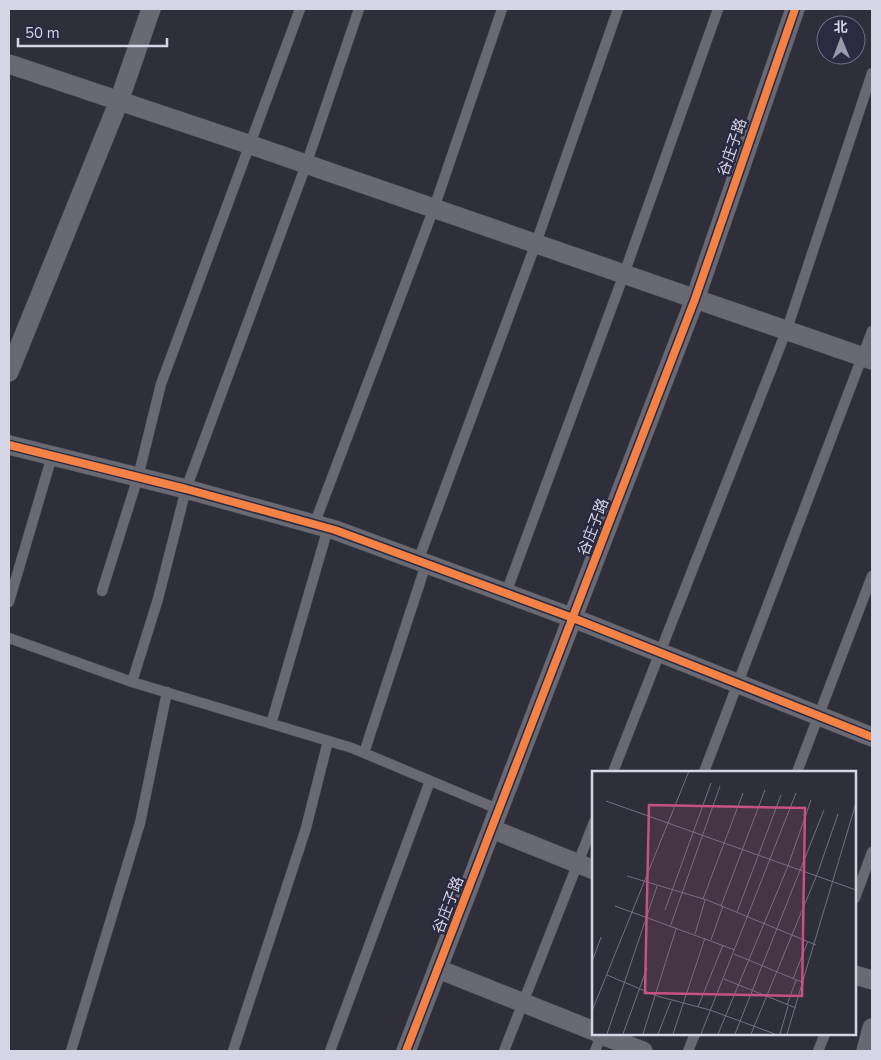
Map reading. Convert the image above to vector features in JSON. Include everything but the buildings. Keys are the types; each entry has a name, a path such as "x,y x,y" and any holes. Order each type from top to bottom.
{"street":[{"path":"9,372 119,102 151,9"},
{"name":"谷庄子路","path":"406,1051 695,299 795,9"},
{"path":"9,64 251,145 868,358"},
{"path":"9,445 186,489 321,526 573,618 872,737"},
{"path":"492,829 585,866"},
{"path":"438,969 523,1003 592,1034"},
{"path":"856,975 872,980"},
{"path":"866,1051 872,1028"},
{"path":"598,1037 643,1051"}],"lane":[{"path":"102,591 138,477 161,384 300,9"},
{"path":"132,682 158,599 186,489 306,165 359,9"},
{"path":"271,724 321,526 434,208 502,9"},
{"path":"364,753 422,562 618,9"},
{"path":"506,593 624,274 718,9"},
{"path":"613,771 787,329 872,73"},
{"path":"704,771 868,358 872,331"},
{"path":"9,602 52,456"},
{"path":"796,771 872,576"},
{"path":"9,638 132,682 364,753 500,810"},
{"path":"71,1051 140,823 167,692"},
{"path":"233,1051 306,828 328,741"},
{"path":"330,1051 430,781"},
{"path":"504,1051 523,1003 585,866 592,832"},
{"path":"856,895 872,852"},
{"path":"688,1051 695,1035"},
{"path":"818,1051 825,1035"}],"cycle path":[{"path":"406,1051 695,299 795,9"},
{"path":"9,445 186,489 335,530 573,618 872,737"}]}
